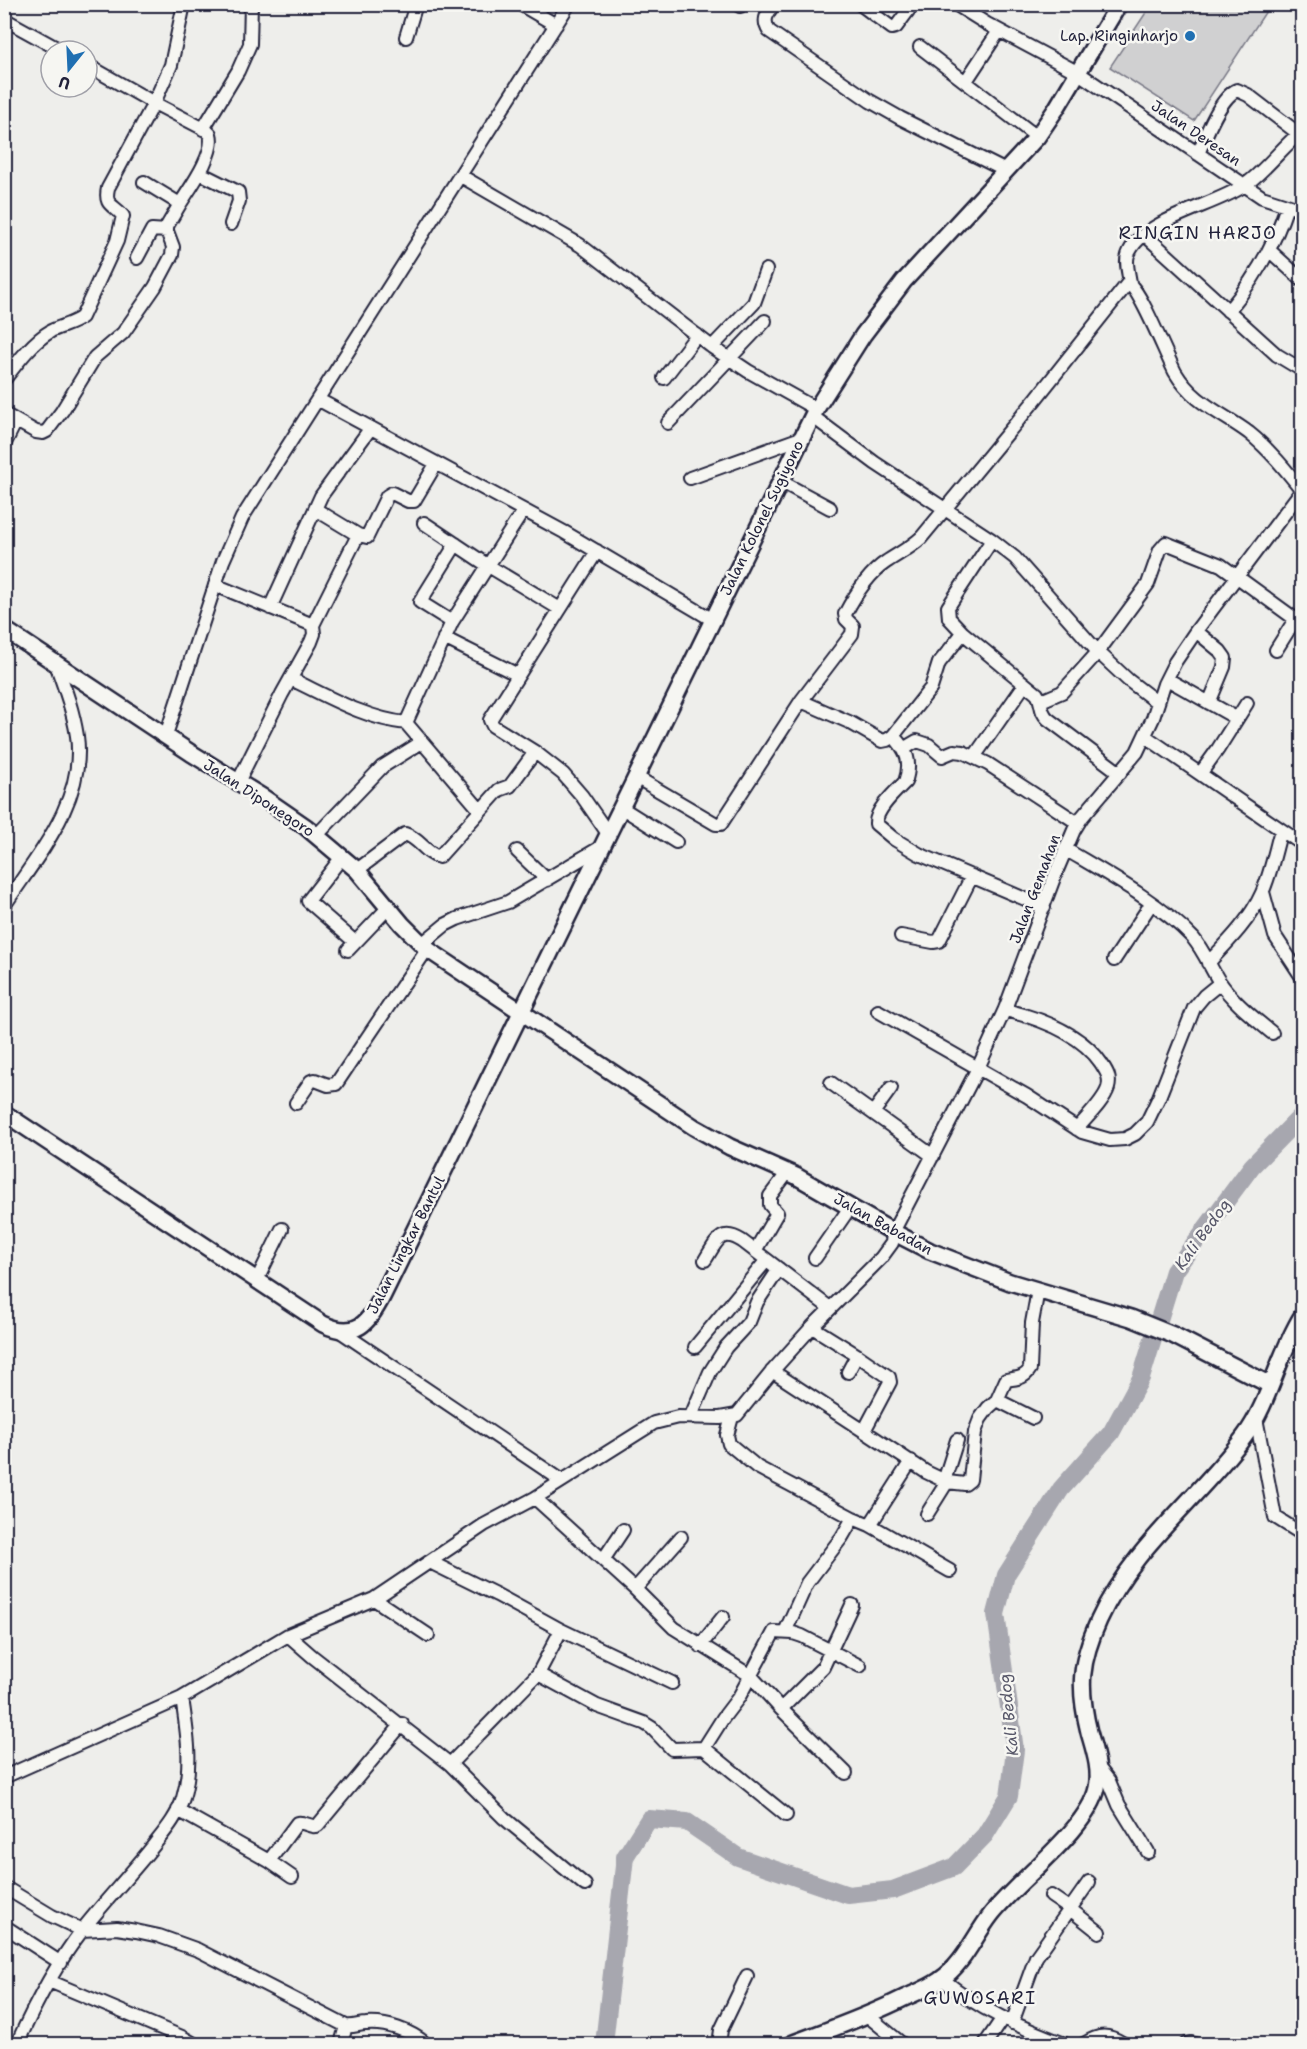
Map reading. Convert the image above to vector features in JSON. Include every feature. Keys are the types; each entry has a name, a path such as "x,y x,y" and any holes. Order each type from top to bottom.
{"main road":[{"name":"Jalan Kolonel Sugiyono","path":"522,1012 814,412 863,335 904,281 1037,137 1119,4"},
{"name":"Jalan Diponegoro","path":"4,629 284,811 357,870 388,908 424,946 522,1012"},
{"name":"Jalan Babadan","path":"522,1012 694,1127 722,1143 788,1172 893,1232 950,1259 1038,1290 1131,1317 1173,1335 1270,1384"},
{"name":"Jalan Lingkar Bantul","path":"340,1331 361,1327 377,1307 522,1012"},
{"path":"4,1113 323,1324 340,1331"},
{"path":"791,2044 868,2016 942,1979 962,1958 1002,1900 1052,1852 1084,1815 1097,1788 1098,1767 1083,1701 1082,1674 1088,1646 1099,1620 1117,1585 1134,1561 1245,1436 1257,1418 1270,1384 1297,1337 1302,1316"}],"street":[{"path":"4,380 49,332 82,317 121,231 123,216 108,203 106,199 108,188 154,103 171,65 184,4"},
{"path":"203,129 238,71 250,44 252,4"},
{"path":"406,37 416,4"},
{"path":"520,4 556,26"},
{"path":"166,735 231,539 242,518 570,4"},
{"path":"774,4 765,21 768,31 870,101 1006,171"},
{"path":"860,4 892,28 896,27 913,4"},
{"name":"Jalan Deresan","path":"962,6 999,31 1077,72 1262,197 1302,210"},
{"path":"4,19 40,39"},
{"path":"966,81 999,31"},
{"path":"920,47 1037,137"},
{"path":"4,414 40,433 45,432 95,357 123,333 155,287 172,255 173,247 167,226 200,173 212,141 210,134 203,129 99,72"},
{"path":"1198,154 1208,128 1229,95 1237,90 1248,95 1301,132 1245,185 1151,228 1128,255 1127,262 1130,283 1176,373 1189,391 1203,404 1237,425 1261,444 1302,490"},
{"path":"200,173 234,189 239,194 239,201 231,224"},
{"path":"461,176 583,247 730,360 814,412 875,463 992,540 1015,558 1098,652 1128,680 1158,703"},
{"path":"144,182 180,204"},
{"path":"1228,311 1253,280 1270,251 1287,206"},
{"path":"137,258 152,230 167,231"},
{"path":"1144,234 1277,355 1302,370"},
{"path":"1270,251 1302,280"},
{"path":"712,347 754,303 766,270"},
{"path":"636,777 720,825 801,701 852,634 853,628 845,614 866,580 885,563 921,538 1035,400 1125,285 1130,283"},
{"path":"668,423 765,321"},
{"path":"664,378 697,335"},
{"path":"319,400 523,510 713,620"},
{"path":"4,445 16,421"},
{"path":"270,608 328,485 370,429"},
{"path":"690,478 801,438"},
{"path":"315,509 357,535 369,536 389,493 414,501 436,464"},
{"path":"780,481 830,508"},
{"name":"Jalan Gemahan","path":"732,1417 741,1412 772,1371 830,1308 881,1258 892,1243 893,1232 978,1068 1005,1010 1065,849 1078,822 1137,752 1175,662 1237,575 1302,490"},
{"path":"406,723 452,622 523,510"},
{"path":"424,523 487,565 560,609"},
{"path":"238,782 313,638 313,626 357,535"},
{"path":"992,540 948,607 950,618 963,633 1037,694 1041,701 1042,713 1048,719 1120,773"},
{"path":"1041,701 1062,692 1098,652 1148,584 1160,550 1166,543 1221,565 1299,621 1276,650"},
{"path":"452,622 420,602 456,544"},
{"path":"296,1103 311,1081 315,1080 328,1085 336,1084 424,946 445,925 508,902 547,880 606,840 572,782 535,752 490,723 597,552"},
{"path":"215,585 313,626"},
{"path":"1196,631 1225,658 1224,667 1209,703"},
{"path":"801,701 882,741 887,740 893,736 931,688 939,663 963,633"},
{"path":"444,638 518,675"},
{"path":"4,906 65,811 74,783 78,757 77,738 69,700 55,662"},
{"path":"291,679 374,716 390,722 406,723 480,810"},
{"path":"1167,679 1236,718"},
{"path":"974,757 1024,684"},
{"path":"1200,774 1247,703"},
{"path":"893,736 905,748 908,766 906,777 894,795 878,811 875,818 877,826 905,846 1044,907"},
{"path":"1145,736 1302,844"},
{"path":"905,748 917,741 929,745 942,756 954,751 963,752 1078,822"},
{"path":"317,836 382,767 422,742"},
{"path":"357,870 405,834 414,837 433,855 439,857 499,790 510,786 535,752"},
{"path":"622,808 676,842"},
{"path":"1208,963 1242,927 1263,892 1281,830"},
{"path":"1065,849 1110,876 1182,927 1200,947 1220,983 1239,1004 1272,1033"},
{"path":"517,851 547,880"},
{"path":"342,857 308,901 352,946 388,908"},
{"path":"901,936 939,941 972,876"},
{"path":"1263,892 1275,936 1302,977"},
{"path":"1114,960 1151,904"},
{"path":"1200,947 1222,948"},
{"path":"878,1011 1027,1096 1077,1129 1110,1140 1125,1139 1141,1130 1147,1122 1194,1008 1220,983"},
{"path":"1005,1010 1036,1018 1080,1041 1088,1047 1107,1071 1109,1082 1104,1096 1077,1129"},
{"path":"831,1083 933,1156"},
{"path":"873,1113 891,1088"},
{"path":"755,1251 777,1213 769,1200 788,1172"},
{"path":"815,1258 850,1206"},
{"path":"257,1280 282,1229"},
{"path":"705,1260 719,1238 726,1235 737,1238 830,1308"},
{"path":"695,1347 766,1261"},
{"path":"691,1416 710,1372 726,1347 749,1322 757,1302 779,1269"},
{"path":"772,1371 926,1472 945,1481 965,1484 970,1480 975,1432 980,1419 997,1400 1006,1380 1022,1378 1030,1370 1032,1323 1038,1290"},
{"path":"361,1327 370,1351"},
{"path":"812,1327 889,1377 890,1382 864,1431"},
{"path":"340,1331 561,1480"},
{"path":"848,1372 857,1355"},
{"path":"997,1400 1033,1418"},
{"path":"4,1777 182,1698 288,1635 374,1599 484,1525 535,1498 654,1423 665,1419 691,1416 732,1417 727,1435 729,1444 757,1467 870,1525 950,1570"},
{"path":"1257,1418 1275,1517 1302,1534"},
{"path":"927,1514 945,1481 957,1440"},
{"path":"870,1525 911,1461"},
{"path":"535,1498 635,1589 674,1628 751,1676 846,1773"},
{"path":"785,1632 807,1583 842,1537 853,1518"},
{"path":"603,1560 622,1530"},
{"path":"635,1589 681,1537"},
{"path":"430,1562 561,1630 672,1683"},
{"path":"374,1599 428,1635"},
{"path":"781,1709 818,1674 852,1605"},
{"path":"700,1646 723,1617"},
{"path":"450,1764 538,1674 561,1630"},
{"path":"704,1748 751,1676 771,1635 778,1631 802,1636 860,1666"},
{"path":"288,1635 450,1764 504,1818 585,1885"},
{"path":"538,1674 597,1706 644,1723 672,1749 704,1748 786,1815"},
{"path":"17,2044 49,1981 82,1930 165,1832 178,1810 187,1785 189,1764 182,1698"},
{"path":"268,1861 297,1823 314,1827 318,1825 402,1724"},
{"path":"1098,1767 1109,1781 1119,1805 1148,1852"},
{"path":"178,1810 292,1877"},
{"path":"985,2044 1007,2021 1036,1957 1089,1882"},
{"path":"4,1887 52,1916 82,1930 117,1928 159,1936 198,1950 346,2026 358,2026 364,2023 382,2025 403,2030 426,2044"},
{"path":"1051,1896 1098,1932"},
{"path":"4,1926 61,1963"},
{"path":"717,2042 747,1976"},
{"path":"942,1979 976,2004 1007,2021 1065,2044"},
{"path":"49,1981 181,2041 194,2044"},
{"path":"868,2016 902,2044"},
{"path":"341,2044 346,2026"},
{"path":"1083,2044 1101,2035 1109,2036 1124,2044"},
{"path":"1186,2044 1196,2044"}],"shaded area":[{"name":"Lap. Ringinharjo","path":"1151,5 1270,5 1194,121 1110,67"}],"waterway":[{"name":"Kali Bedog","path":"604,2044 625,1857 649,1819 687,1822 738,1857 848,1895 893,1890 954,1867 985,1835 1009,1796 1015,1750 996,1614 1006,1575 1061,1489 1111,1433 1141,1378 1174,1271 1252,1166 1302,1115"}],"place":[{"name":"Lap. Ringinharjo","path":"1190,36"}],"district":[{"name":"RINGIN HARJO","path":"1198,233"},
{"name":"GUWOSARI","path":"980,1998"}]}
